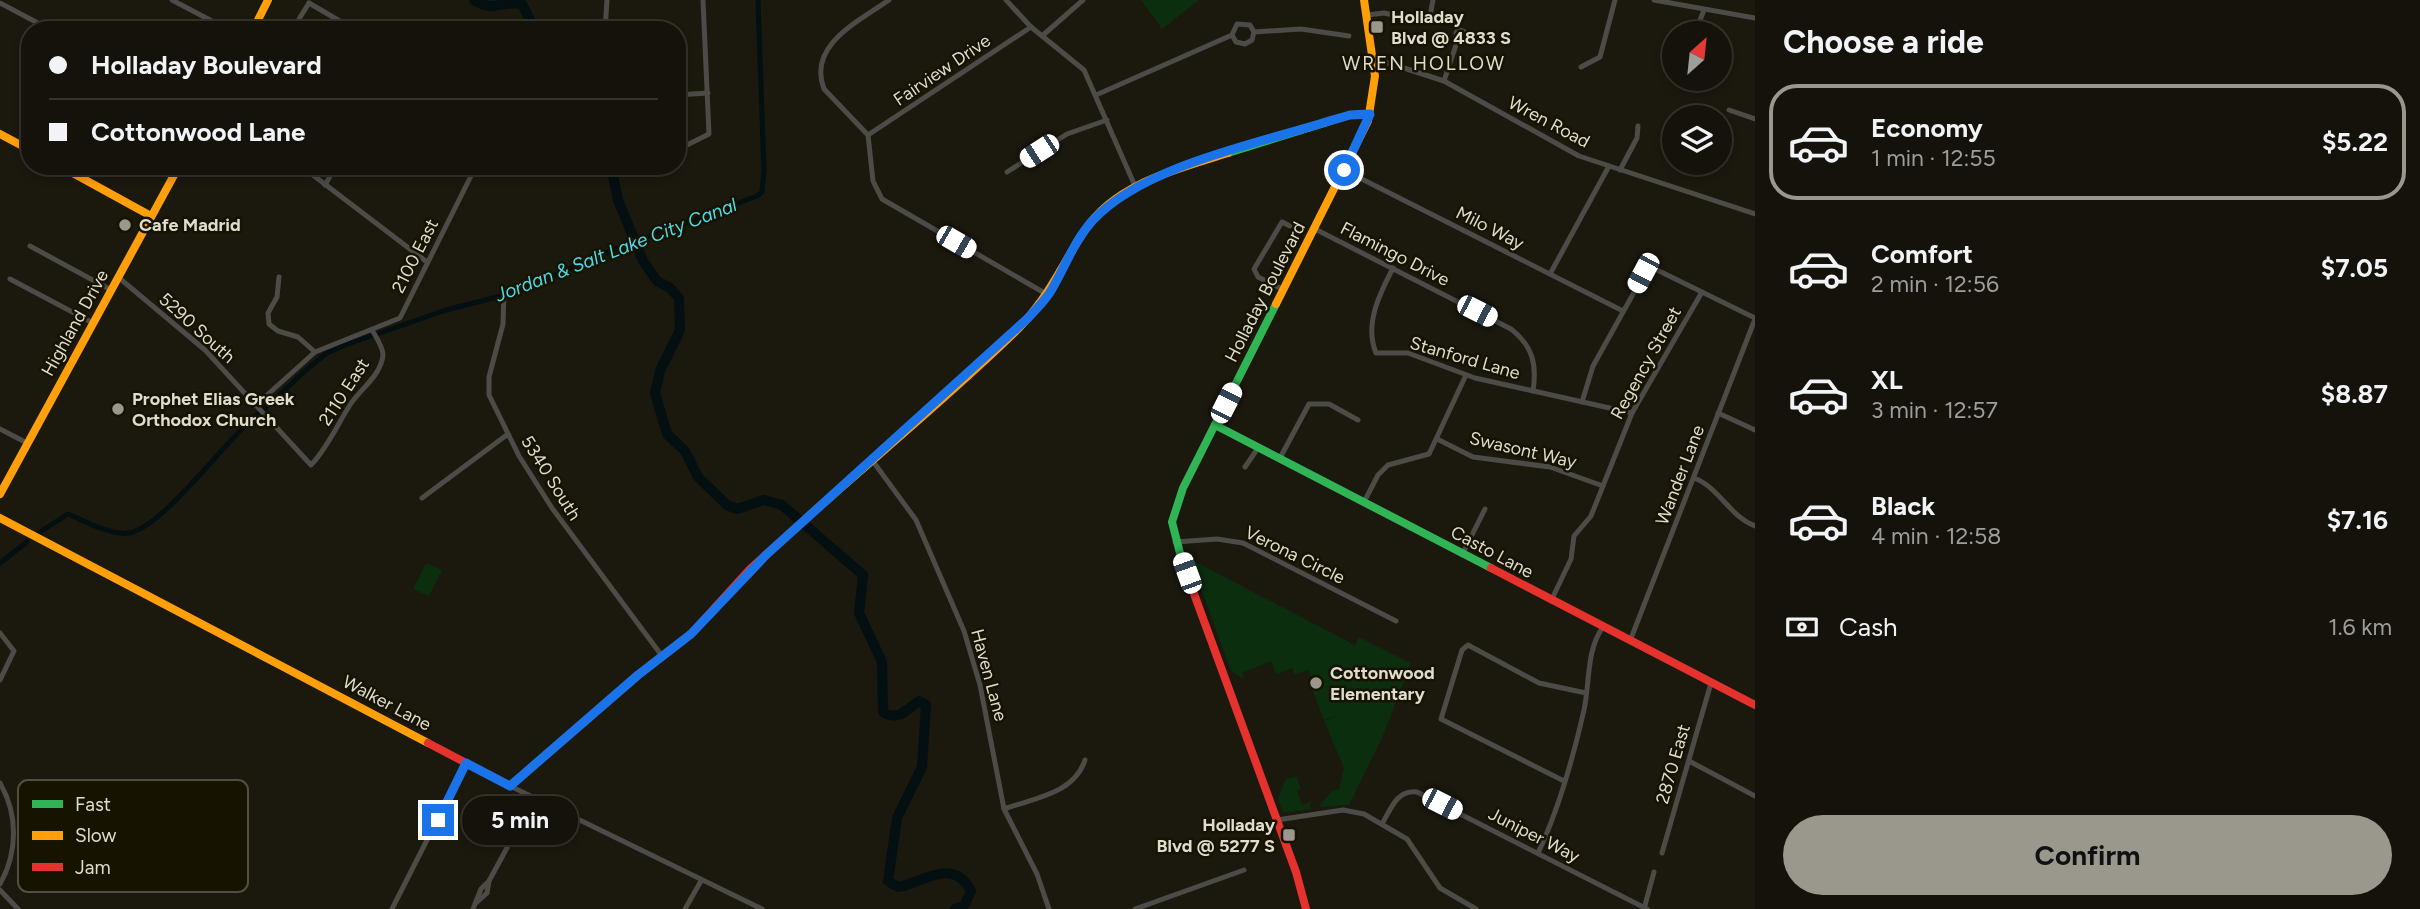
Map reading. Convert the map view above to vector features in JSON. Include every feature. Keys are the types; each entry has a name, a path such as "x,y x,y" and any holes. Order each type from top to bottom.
{"street":[{"path":"172,0 212,21"},
{"path":"259,21 268,0"},
{"path":"606,21 607,0"},
{"path":"686,146 709,134 704,0"},
{"path":"889,0 833,40 821,62 824,89 868,135 873,181 881,199 1048,295"},
{"path":"1006,0 1031,27 1081,66 1135,187"},
{"path":"1042,36 1083,0"},
{"name":"Holladay Boulevard","path":"1306,909 1278,820 1175,542 1172,522 1175,505 1315,229 1370,114 1374,93 1373,58 1364,0"},
{"path":"1430,16 1433,0"},
{"path":"1581,66 1600,57 1615,0"},
{"path":"1654,0 1755,18"},
{"path":"299,19 309,1 341,21"},
{"path":"0,3 34,21"},
{"path":"1700,21 1704,10"},
{"path":"1367,15 1384,13 1423,21"},
{"path":"1241,22 1250,25 1254,32 1252,40 1245,44 1236,42 1232,35 1234,27 1241,22"},
{"name":"Fairview Drive","path":"868,135 1031,27"},
{"path":"1254,32 1301,29 1349,36"},
{"path":"1096,95 1232,35"},
{"path":"1444,81 1457,42"},
{"name":"Wren Road","path":"1373,58 1444,81 1566,150 1755,214"},
{"path":"686,94 708,93"},
{"path":"1732,111 1755,119"},
{"path":"510,786 702,624 751,569 1013,334 1048,295 1086,229 1106,207 1135,187 1184,167 1350,115 1370,114"},
{"path":"1007,172 1067,134 1107,120"},
{"path":"1620,170 1637,138 1639,126"},
{"path":"0,134 21,145"},
{"path":"1550,274 1609,166"},
{"name":"Milo Way","path":"1344,170 1623,311"},
{"path":"76,175 151,216"},
{"name":"Highland Drive","path":"0,494 173,175"},
{"path":"312,175 427,262"},
{"path":"325,185 331,175"},
{"name":"2100 East","path":"260,409 315,352 374,334 400,318 471,175"},
{"path":"1284,290 1258,277 1254,269 1282,222 1290,226"},
{"name":"Flamingo Drive","path":"1315,229 1519,335 1534,362 1533,391"},
{"path":"30,246 111,290"},
{"name":"Stanford Lane","path":"1392,268 1375,306 1376,353 1408,353 1466,375 1632,413"},
{"path":"1582,402 1593,366 1648,268 1755,319"},
{"name":"5290 South","path":"118,277 205,350 311,465"},
{"path":"279,277 276,298 268,313 269,324 278,331 298,337 315,352"},
{"path":"10,279 93,323"},
{"name":"5340 South","path":"504,290 503,324 488,386 508,434 551,508 662,656"},
{"name":"Regency Street","path":"1551,601 1571,559 1574,536 1589,520 1632,413 1702,292"},
{"name":"Wander Lane","path":"1630,641 1755,319"},
{"name":"2110 East","path":"311,465 321,454 351,404 362,394 380,363 382,349 374,334"},
{"path":"1364,502 1385,468 1401,460 1426,457 1466,375"},
{"path":"1280,458 1309,404 1329,404 1358,420"},
{"path":"1718,413 1755,430"},
{"name":"Casto Lane","path":"1215,425 1755,705"},
{"path":"0,429 27,443"},
{"path":"422,498 508,434"},
{"name":"Swasont Way","path":"1437,439 1473,457 1550,467 1603,486"},
{"path":"1245,467 1258,448"},
{"name":"Haven Lane","path":"872,460 916,520 967,639 980,685 1004,809 1037,874 1049,909"},
{"path":"1693,478 1706,484 1742,519 1755,526"},
{"path":"1462,555 1485,509"},
{"name":"Walker Lane","path":"0,518 510,786 762,909"},
{"name":"Verona Circle","path":"1175,542 1217,539 1243,543 1396,621"},
{"path":"1538,853 1550,826 1564,781 1586,693 1593,648 1602,627"},
{"path":"0,633 14,651 0,680"},
{"path":"1564,781 1441,719 1465,646 1493,656 1539,683 1586,693"},
{"name":"2870 East","path":"1662,853 1711,683"},
{"path":"1004,809 1069,785 1078,776 1085,761"},
{"path":"1689,761 1755,796"},
{"path":"392,909 466,763"},
{"path":"0,783 10,804 14,837 0,884"},
{"name":"Juniper Way","path":"1382,824 1398,797 1413,791 1645,909"},
{"path":"475,906 481,889 489,881 534,798"},
{"path":"1278,820 1347,810 1382,824 1411,843 1440,888 1476,909"},
{"path":"1135,909 1147,907 1244,870"},
{"path":"1645,909 1654,872"},
{"path":"685,909 701,881"},
{"path":"0,890 18,909"}],"green space":[{"path":"1141,0 1199,0 1162,29"},
{"name":"Cottonwood Elementary","path":"1190,559 1355,645 1359,637 1411,663 1382,738 1349,805 1318,807 1332,791 1339,789 1344,768 1324,721 1338,715 1324,720 1312,689 1324,684 1315,687 1308,670 1294,675 1293,668 1276,674 1271,661 1242,673 1244,679 1231,671"},
{"path":"426,563 442,570 429,596 413,589"},
{"path":"1296,776 1301,789 1297,791 1302,805 1311,801 1310,809 1283,813 1278,799 1285,780"}],"waterway":[{"path":"474,0 487,6 522,4 530,21"},
{"name":"Jordan & Salt Lake City Canal","path":"264,409 327,353 345,345 446,310 520,291 597,256 762,192 764,171 758,0"},
{"path":"613,175 618,200 643,261 657,281 670,288 679,298 680,330 660,371 655,393 667,434 685,451 698,477 727,505 737,509 764,500 782,505 863,575 859,613 882,662 883,712 893,716 906,711 919,701 926,705 922,767 897,818 888,881 898,887 936,874 955,875 964,880 971,891 964,906 955,909"},
{"name":"Jordan & Salt Lake City Canal","path":"40,532 68,514 115,532 130,533 144,527 160,515 259,413"},
{"name":"Jordan & Salt Lake City Canal","path":"0,563 27,542"}],"traffic: fast":[{"path":"1228,153 1350,115 1370,114"},
{"path":"1182,561 1172,522 1183,488 1276,304"},
{"path":"1215,425 1491,568"}],"traffic: slow":[{"path":"258,21 268,0"},
{"path":"1276,304 1368,121 1375,76 1364,0"},
{"path":"0,134 21,145"},
{"path":"809,516 1012,335 1044,297 1085,230 1113,200 1149,180 1228,153"},
{"path":"76,175 151,216"},
{"path":"0,494 174,175"},
{"path":"0,518 428,743"}],"traffic: jam":[{"path":"428,743 510,786 638,675 691,634 750,569 809,516"},
{"path":"1182,561 1296,872 1306,909"},
{"path":"1491,568 1755,705"}],"place":[{"name":"Holladay Blvd @ 4833 S","path":"1377,27"},
{"name":"Cafe Madrid","path":"125,225"},
{"name":"Prophet Elias Greek Orthodox Church","path":"118,409"},
{"name":"Cottonwood Elementary","path":"1316,683"},
{"name":"Holladay Blvd @ 5277 S","path":"1289,835"}],"district":[{"name":"WREN HOLLOW","path":"1424,63"}],"route":[{"path":"438,820 466,763 510,786 638,675 691,634 766,555 1013,334 1048,295 1070,251 1106,207 1135,187 1169,172 1329,121 1360,113 1370,114 1344,170"}]}
